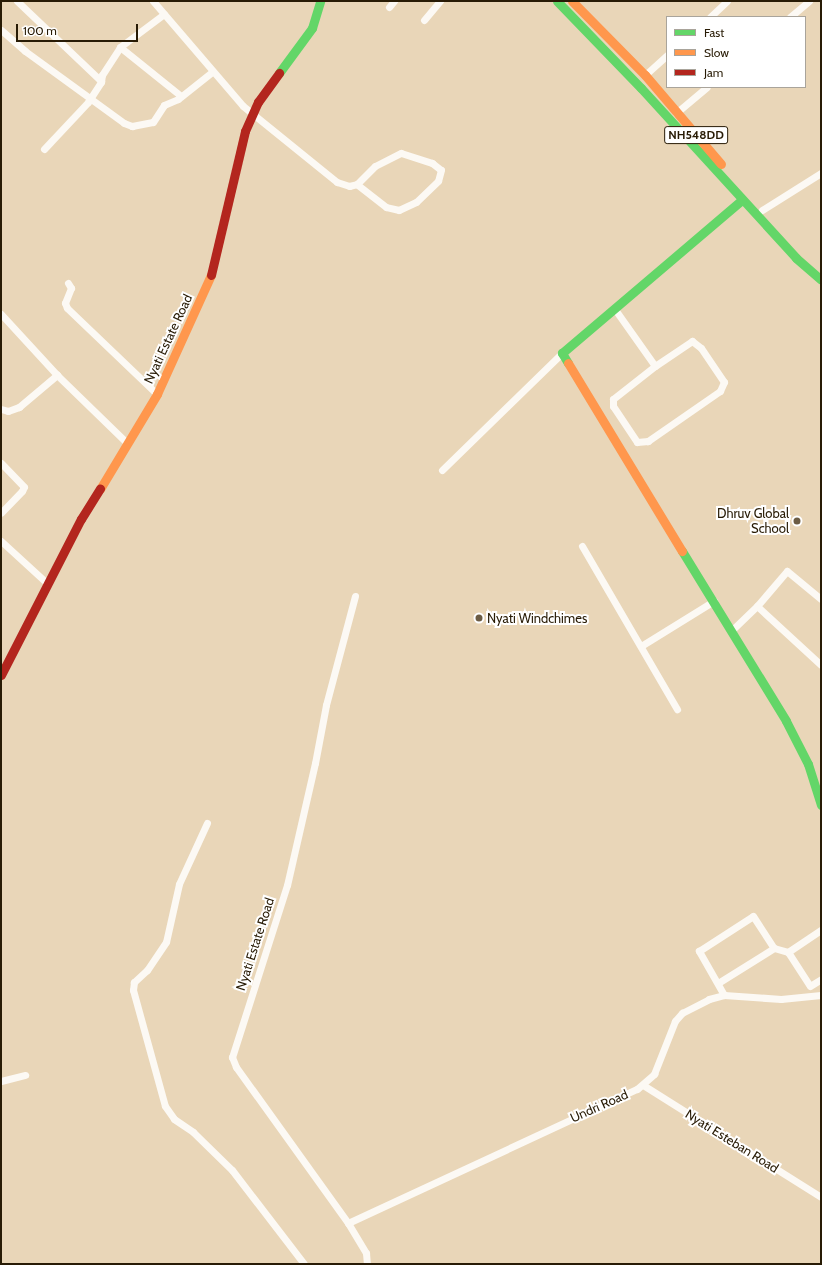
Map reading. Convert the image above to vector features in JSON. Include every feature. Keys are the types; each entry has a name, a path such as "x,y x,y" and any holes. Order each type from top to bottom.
{"main road":[{"name":"Nyati Estate Road","path":"1,675 82,519 157,394 212,273 241,144 253,113 270,85 312,28 320,1"},
{"name":"NH548DD","path":"557,1 641,88 796,258 821,280"},
{"name":"NH548DD","path":"572,1 645,75 676,113 796,248 821,269"},
{"path":"742,200 562,353 732,630 799,746 821,805"}],"street":[{"path":"17,1 101,80"},
{"path":"153,1 239,102 337,182 349,186 357,184 375,166 401,153 432,163 440,170 438,181 416,202 399,210 386,207 357,184"},
{"path":"424,20 440,1"},
{"path":"711,16 728,1"},
{"path":"791,16 809,1"},
{"path":"44,149 90,99 101,80 102,75 120,46 164,14"},
{"path":"1,30 25,51 90,99 124,123 132,126 153,122 164,106 181,96 212,72"},
{"path":"120,46 181,96"},
{"path":"645,75 666,56"},
{"path":"676,113 706,88"},
{"path":"762,210 821,173"},
{"path":"68,283 71,288 65,303 67,308 157,394"},
{"path":"614,308 655,366"},
{"path":"1,314 57,375 127,443"},
{"path":"692,341 701,348 722,377 723,387 648,441 637,442 613,406 613,399 655,366 692,341"},
{"path":"442,470 562,353"},
{"path":"1,409 8,411 19,407 57,375"},
{"path":"1,463 24,487 1,513"},
{"path":"1,541 48,584"},
{"path":"582,546 677,708"},
{"path":"732,630 757,606 787,571 821,599"},
{"name":"Nyati Estate Road","path":"355,596 326,705 316,762 287,885 232,1057 236,1067 348,1223 366,1253 367,1264"},
{"path":"641,646 714,601"},
{"path":"757,606 821,665"},
{"path":"207,823 179,884 166,942 151,965 134,982 133,990 165,1106 174,1119 192,1132 232,1170 304,1264"},
{"path":"724,995 699,951 753,916 774,948 788,952 810,986 821,979"},
{"path":"788,952 821,930"},
{"path":"718,983 774,948"},
{"name":"Undri Road","path":"348,1223 643,1085 654,1074 670,1031 682,1013 709,999 724,995 781,999 821,995"},
{"path":"1,1081 26,1075"},
{"name":"Nyati Esteban Road","path":"643,1085 821,1198"}],"traffic: fast":[{"path":"279,73 312,28 320,1"},
{"path":"557,1 641,88 796,258 821,280"},
{"path":"568,363 562,353 742,200"},
{"path":"682,551 786,721 808,764 821,805"}],"traffic: slow":[{"path":"572,1 645,75 721,164"},
{"path":"100,489 157,394 211,275"},
{"path":"568,363 682,551"}],"traffic: jam":[{"path":"211,275 245,131 258,102 279,73"},
{"path":"1,675 81,519 100,489"}],"place":[{"name":"Dhruv Global School","path":"797,521"},
{"name":"Nyati Windchimes","path":"479,618"}]}
